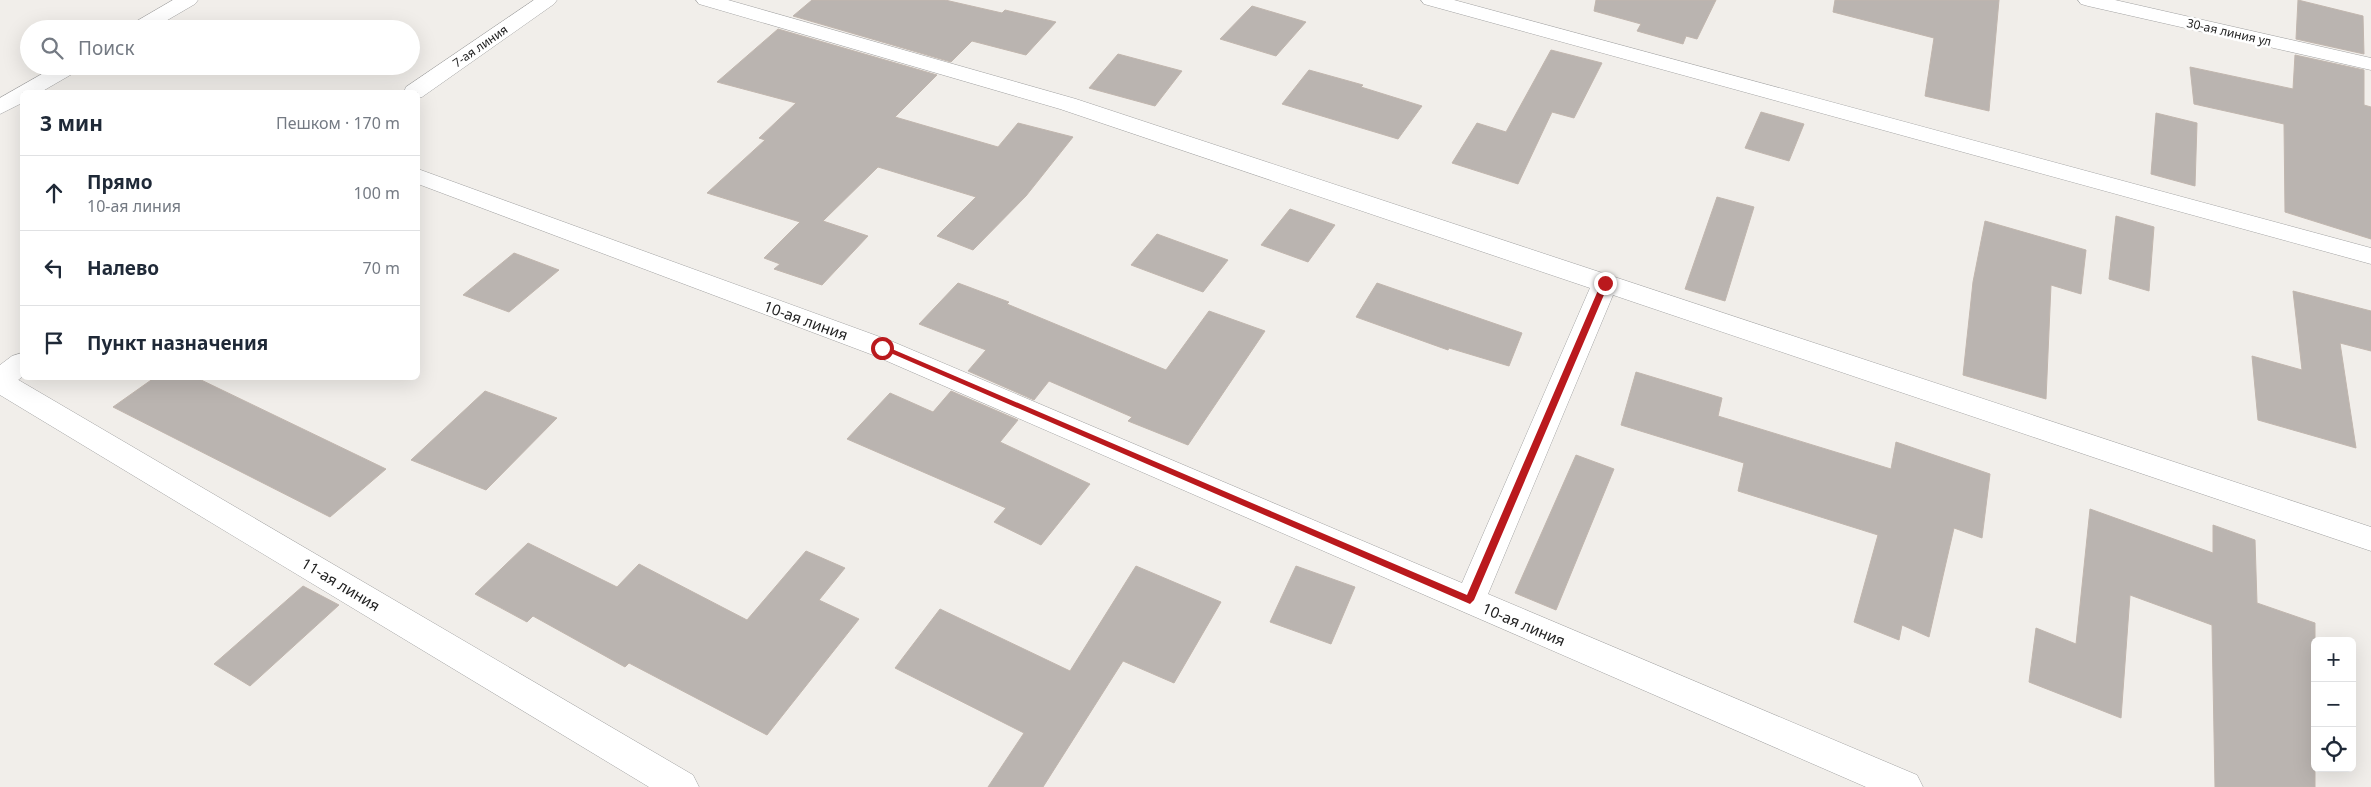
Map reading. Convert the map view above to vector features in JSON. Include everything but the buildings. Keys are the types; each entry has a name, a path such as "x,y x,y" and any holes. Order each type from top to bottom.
{"street":[{"path":"154,20 188,0"},
{"name":"7-ая линия","path":"417,90 547,0"},
{"path":"706,0 1068,104 2371,539"},
{"path":"1431,0 2371,256"},
{"name":"30-ая линия ул","path":"2088,0 2371,64"},
{"path":"29,90 56,75"},
{"path":"0,107 20,95"},
{"name":"10-ая линия","path":"420,177 882,348 1905,787"},
{"path":"1470,600 1605,283"},
{"path":"0,380 20,365"},
{"name":"11-ая линия","path":"0,380 681,787"}],"route":[{"path":"882,348 1470,600 1605,283"}]}
